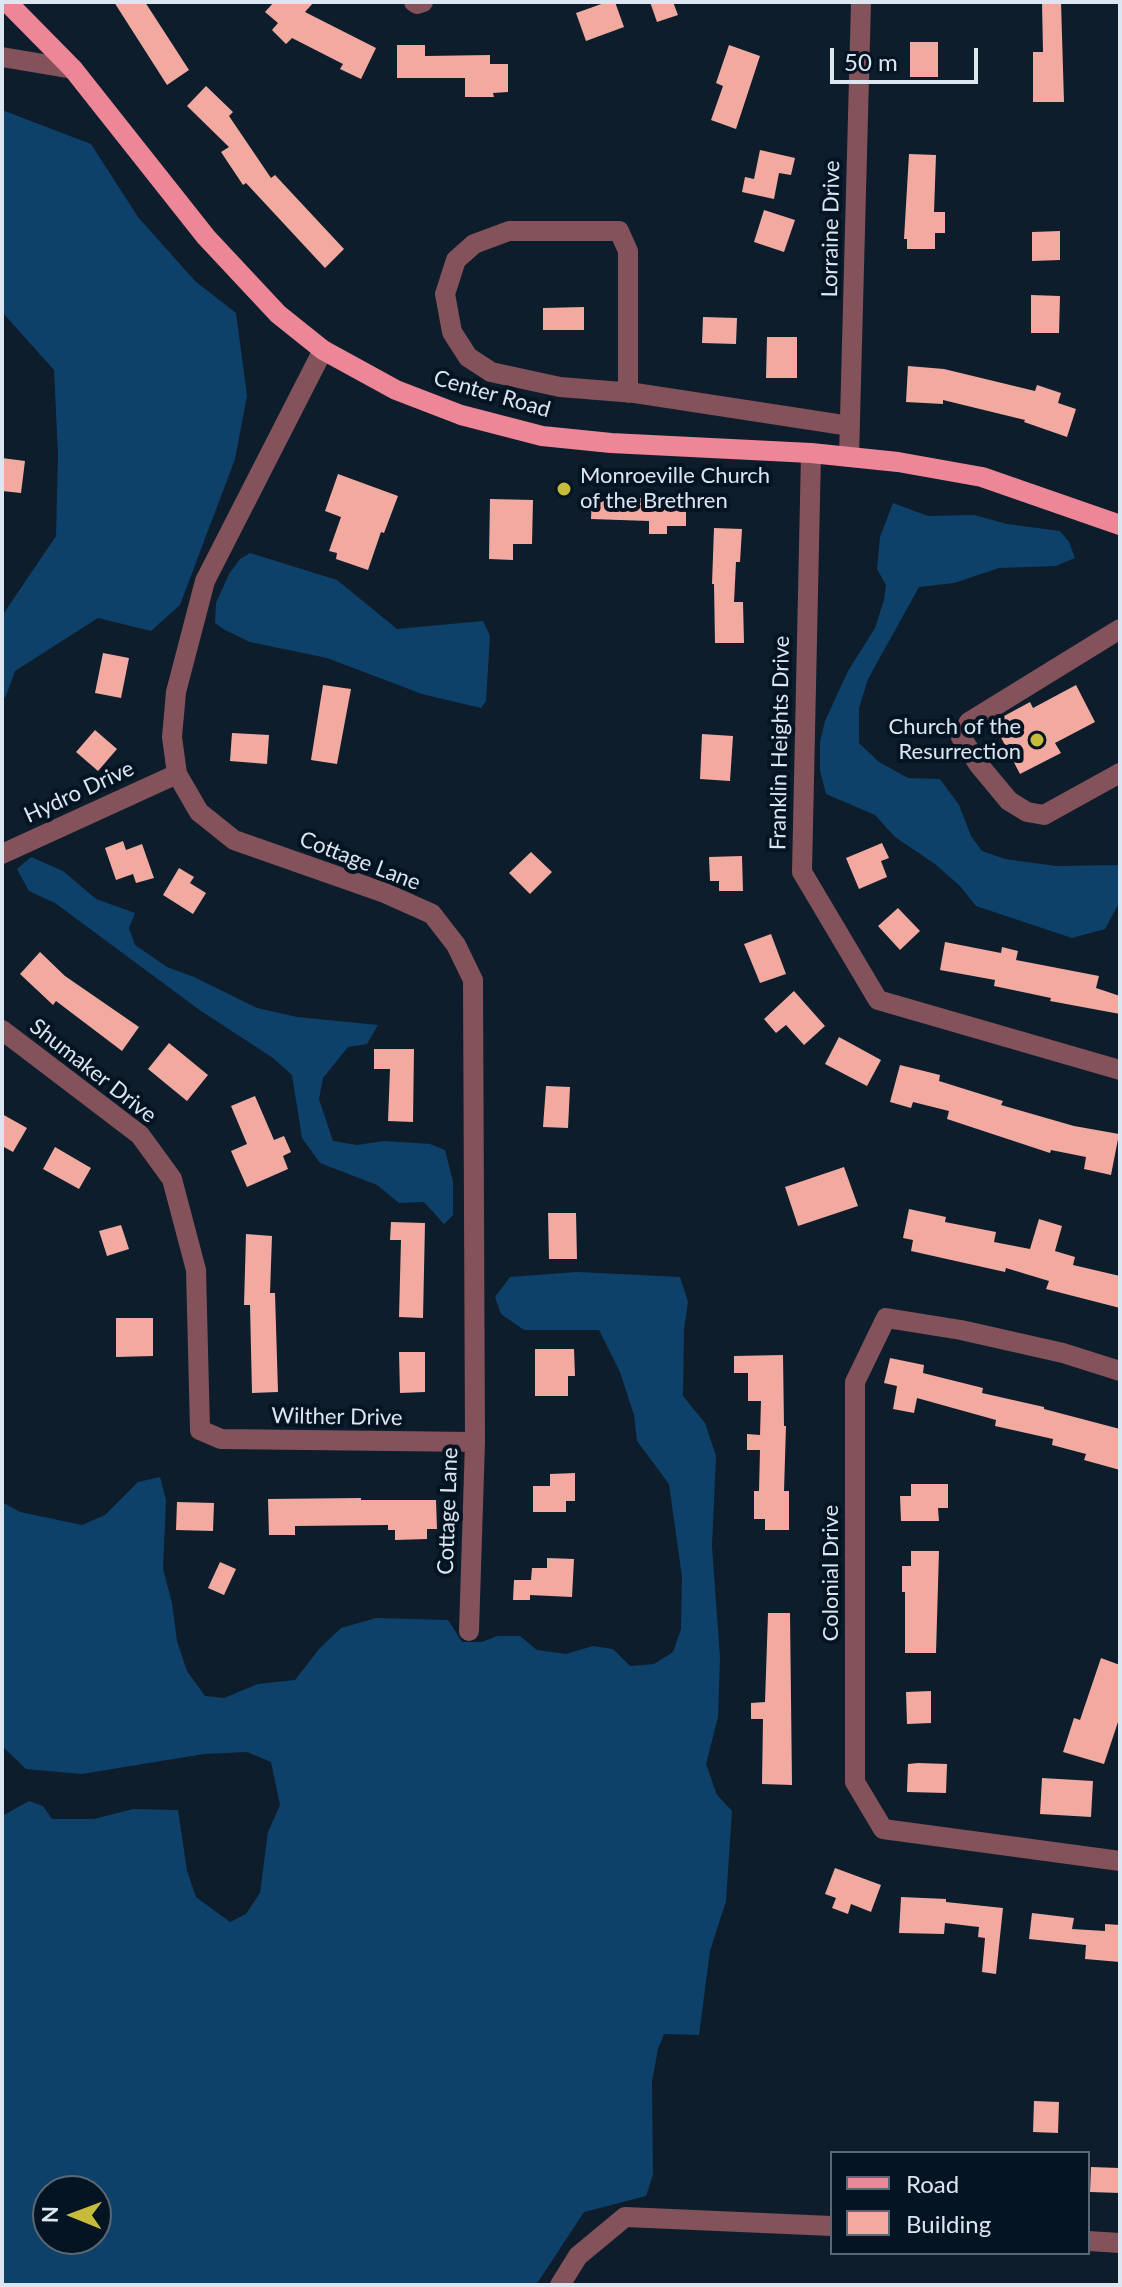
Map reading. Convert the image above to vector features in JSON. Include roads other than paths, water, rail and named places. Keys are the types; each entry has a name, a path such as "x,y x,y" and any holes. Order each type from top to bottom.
{"main road":[{"name":"Center Road","path":"7,2 73,69 206,237 278,314 323,350 396,390 461,415 542,436 611,443 811,453 982,477 1120,525"}],"street":[{"path":"414,2 423,2"},
{"name":"Lorraine Drive","path":"849,457 861,2"},
{"path":"2,57 73,69"},
{"path":"628,393 628,251 619,231 509,231 474,244 456,260 445,294 452,332 468,357 491,372 560,387 628,393 850,426"},
{"name":"Cottage Lane","path":"323,350 205,581 176,692 172,737 177,774 199,812 234,840 385,893 432,914 456,945 473,980 475,1442 469,1631"},
{"name":"Franklin Heights Drive","path":"811,453 802,872 878,1000 1120,1070"},
{"path":"1120,629 969,722 961,737 1009,801 1027,812 1044,815 1120,773"},
{"name":"Hydro Drive","path":"2,854 177,774"},
{"name":"Shumaker Drive","path":"2,1030 140,1135 172,1179 196,1270 200,1430"},
{"name":"Colonial Drive","path":"1120,1371 1063,1353 961,1330 886,1318 855,1382 855,1782 883,1829 1120,1861"},
{"name":"Wilther Drive","path":"200,1430 221,1439 475,1442"},
{"path":"560,2285 578,2256 625,2217 830,2226"},
{"path":"1090,2241 1120,2243"}],"place":[{"name":"Monroeville Church of the Brethren","path":"564,489"},
{"name":"Church of the Resurrection","path":"1037,740"}]}
